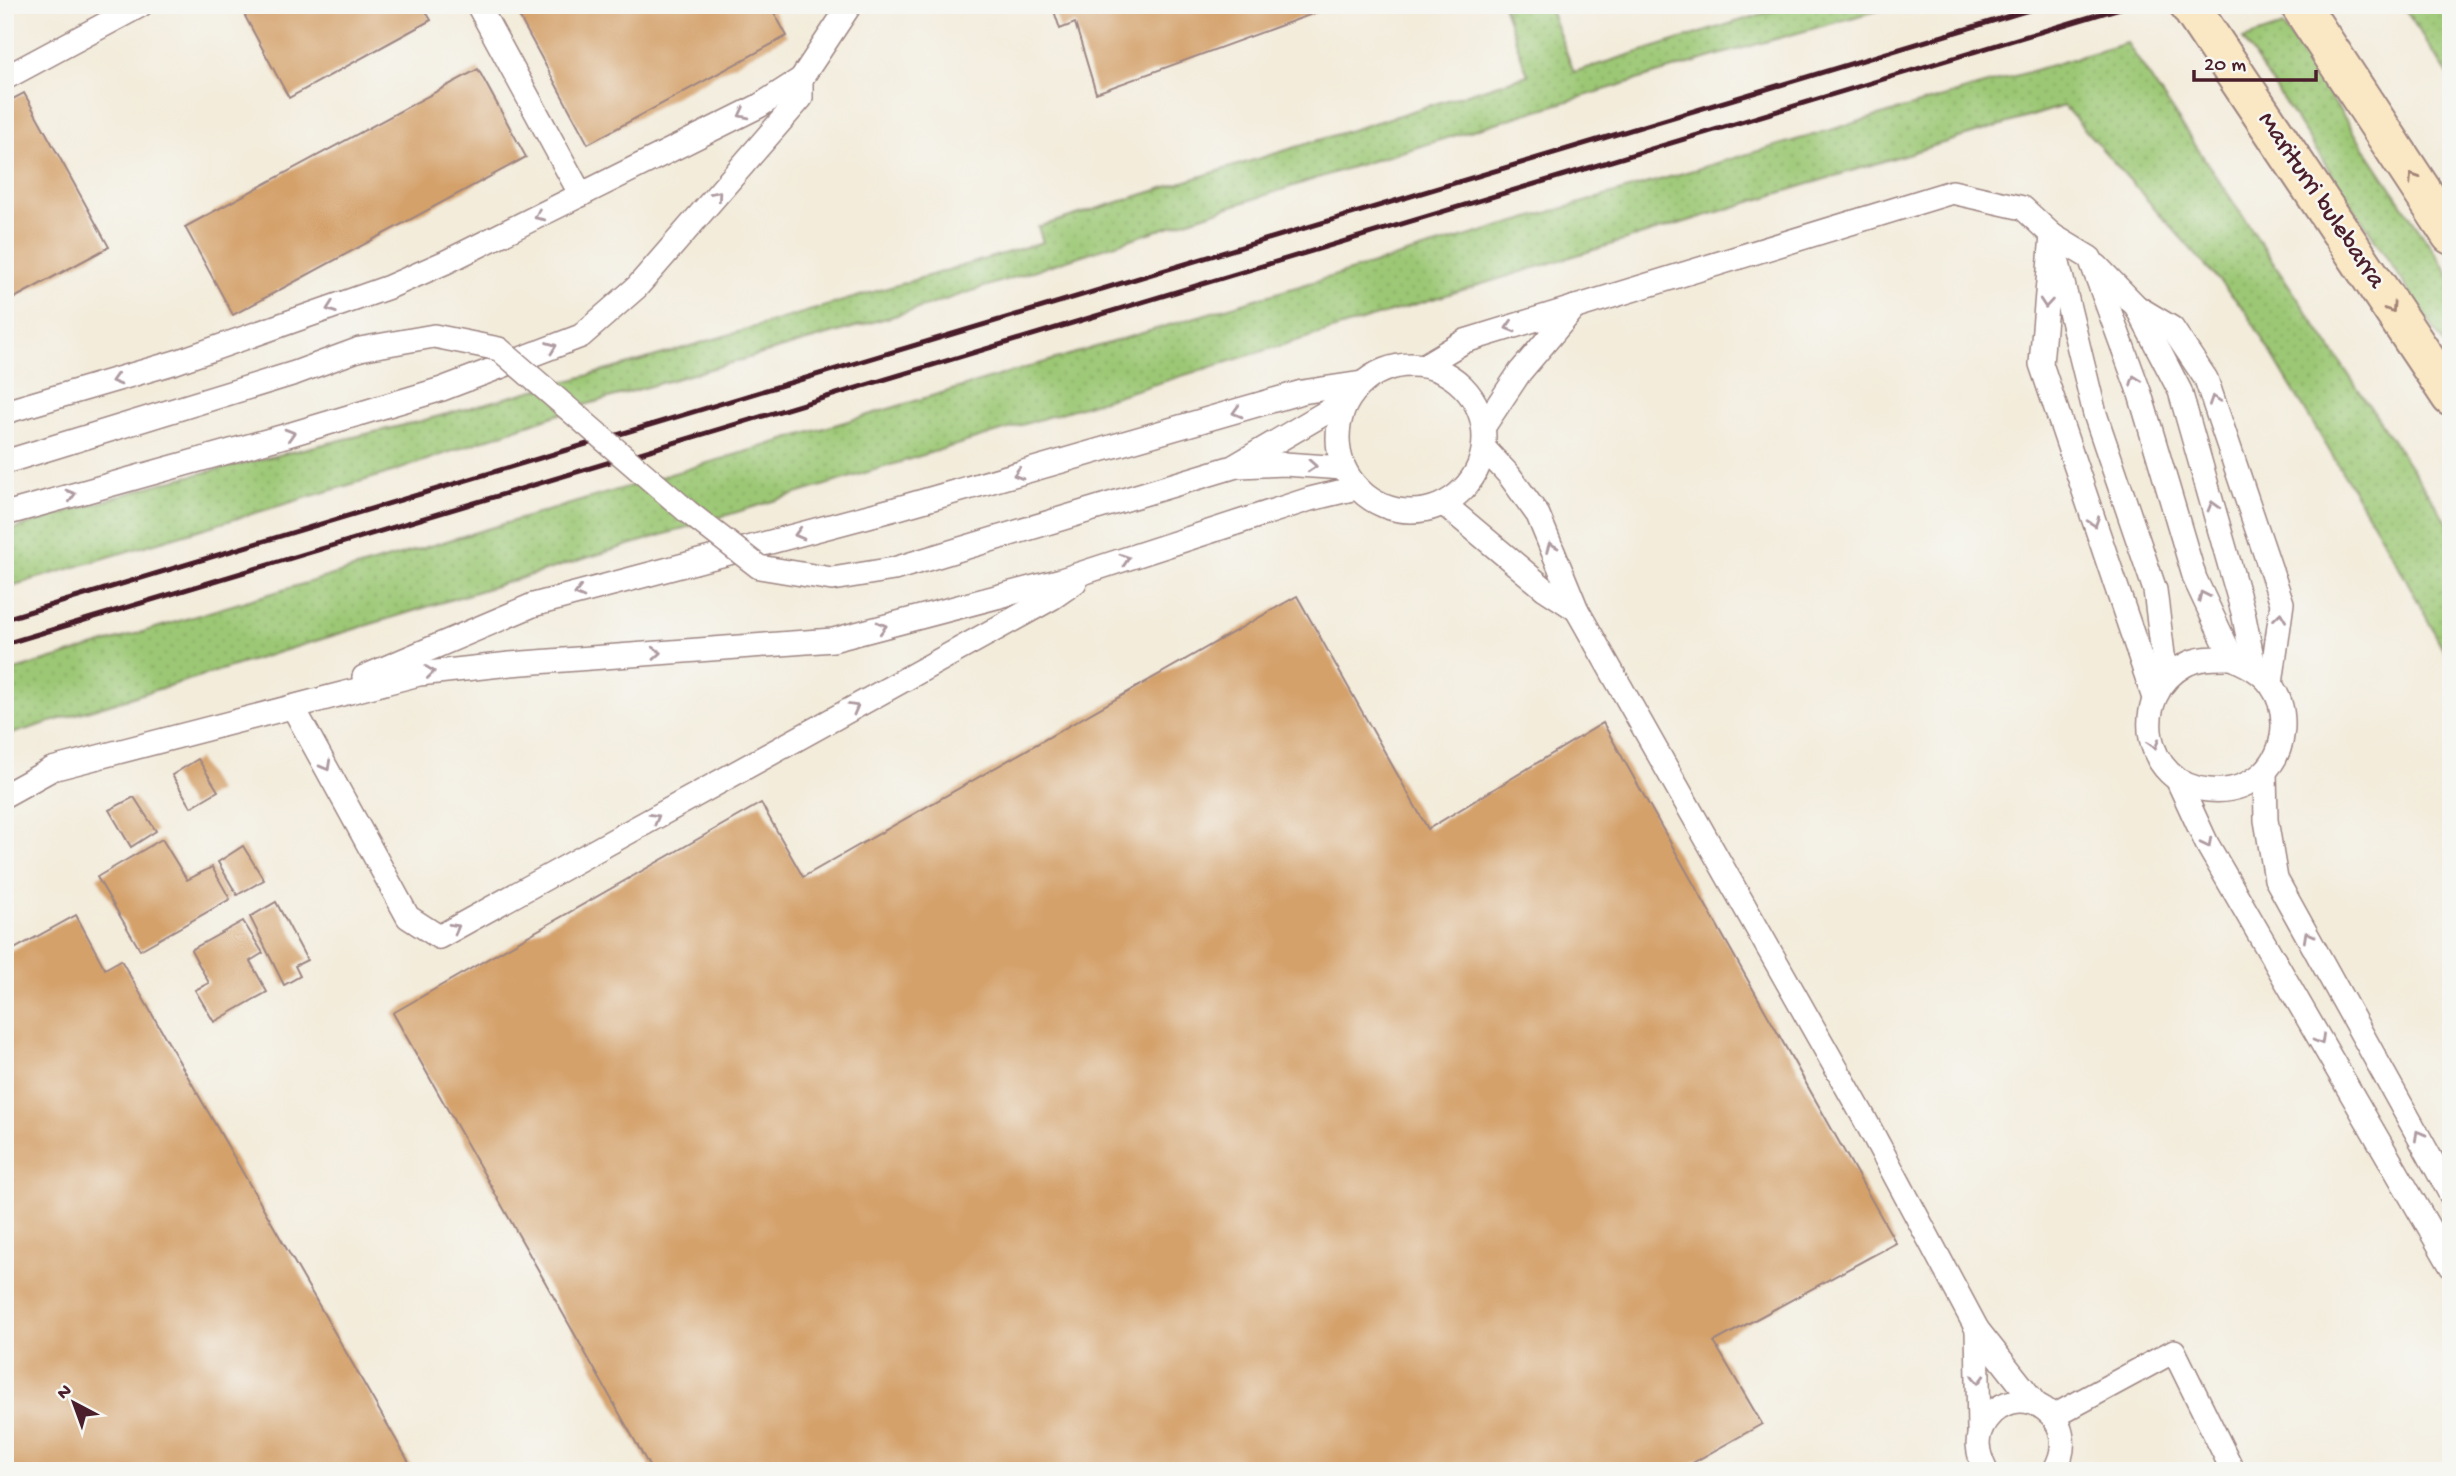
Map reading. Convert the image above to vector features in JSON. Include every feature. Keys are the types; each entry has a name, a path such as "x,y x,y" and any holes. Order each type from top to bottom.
{"main road":[{"name":"Mariturri bulebarra","path":"2189,5 2451,397"},
{"path":"2304,11 2451,235"}],"lane":[{"path":"5,78 141,5"},
{"path":"478,5 581,195"},
{"path":"5,412 176,362 389,287 446,262 759,106 801,79 850,5"},
{"path":"5,514 442,389 581,336 637,287 801,98 801,79"},
{"path":"1425,365 1465,341 1952,192 2023,208 2052,235 2090,258 2136,306 2172,328 2206,379 2282,603 2271,684"},
{"path":"2052,235 2095,414 2155,590 2160,689 2149,721 2151,744 2162,765 2178,781 2207,844 2451,1266"},
{"path":"2052,235 2041,364 2160,689"},
{"path":"2090,258 2140,394 2195,579 2232,658"},
{"path":"2136,306 2179,391 2243,612 2254,667"},
{"path":"1354,391 1339,421 1337,445 1343,468 1356,488 1375,502 1397,510 1421,511 1444,504 1463,490 1477,471 1484,437 1520,373 1575,307"},
{"path":"5,462 295,373 360,349 435,337 499,349 688,512 759,567 832,579 894,569 1233,467 1284,464 1343,468"},
{"path":"1233,467 1381,371 1402,364 1425,365 1446,373 1464,386 1477,404 1484,437 1538,514 1577,610 1862,1114 1978,1329 2064,1436 2062,1458 2054,1471"},
{"path":"293,706 533,605 895,509 1303,393 1354,391"},
{"path":"5,795 52,768 419,674 510,664 833,639 1061,580 1310,499 1356,488"},
{"path":"1444,504 1545,589 1577,610"},
{"path":"293,706 408,917 439,937 1052,598 1095,568"},
{"path":"2160,689 2186,664 2208,657 2232,658 2254,667 2271,684 2281,706 2284,729 2278,752 2264,772 2245,785 2222,791 2199,790 2178,781"},
{"path":"2264,772 2266,820 2276,879 2451,1195"},
{"path":"1978,1329 1977,1453 1986,1471"},
{"path":"1979,1430 1993,1411 2013,1401 2044,1409 2174,1351 2233,1471"}],"green space":[{"path":"1503,5 1548,5 1574,72 1791,5 1898,5 1722,54 1339,171 911,311 588,404 392,472 5,588 5,532 161,483 421,421 626,365 1043,242 1038,227 1528,75"},
{"path":"2402,5 2451,5 2451,79"},
{"path":"2283,26 2451,277 2451,355 2243,39"},
{"path":"2127,43 2451,528 2451,664 2404,575 2245,310 2064,106 5,736 5,673 1410,253"}],"building":[{"path":"239,5 422,5 431,20 289,98"},
{"path":"513,5 770,5 787,36 588,144"},
{"path":"1052,5 1334,6 1096,93 1075,23 1060,29"},
{"path":"478,69 526,157 233,315 185,227"},
{"path":"24,93 109,247 5,303 5,103"},
{"path":"1297,596 1428,829 1603,723 1896,1243 1714,1342 1762,1424 1678,1471 652,1471 393,1013 761,803 803,877"},
{"path":"198,759 218,791 191,807 172,775"},
{"path":"134,797 156,831 131,847 109,810"},
{"path":"162,839 187,880 212,867 230,899 140,950 97,877"},
{"path":"243,846 264,880 237,895 218,862"},
{"path":"276,902 307,960 295,966 300,976 284,985 250,917"},
{"path":"76,915 105,969 121,960 414,1471 5,1471 5,954"},
{"path":"243,921 263,953 250,961 267,992 214,1022 195,990 209,983 191,950"}],"railway":[{"path":"5,619 2046,5"},
{"path":"5,644 2130,5"}]}
